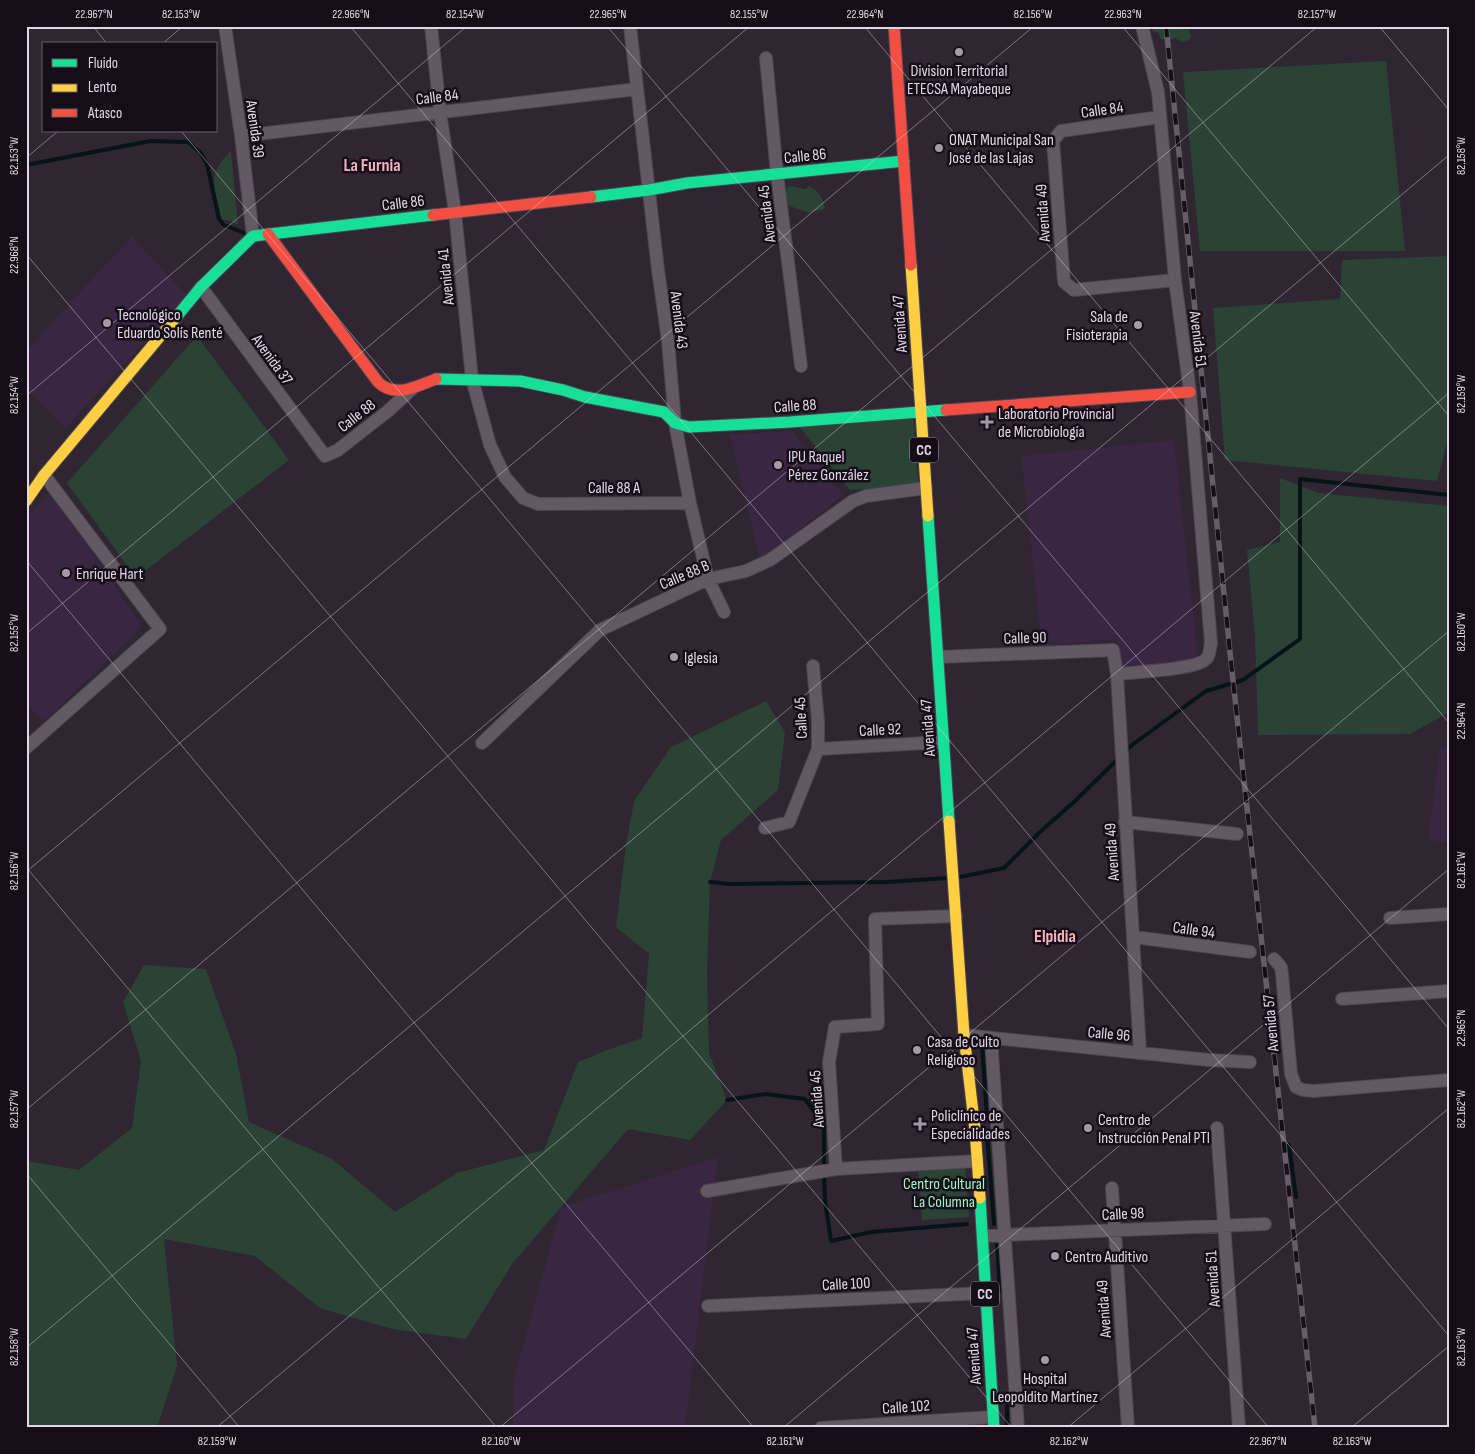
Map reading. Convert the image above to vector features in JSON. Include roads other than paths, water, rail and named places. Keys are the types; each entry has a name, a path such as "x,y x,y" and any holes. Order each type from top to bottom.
{"street":[{"name":"Avenida 39","path":"225,26 242,136 253,236"},
{"name":"Avenida 41","path":"431,26 440,112 455,212 472,379 490,444 505,477 523,498 538,504"},
{"name":"Avenida 43","path":"630,26 668,341 675,423 690,503 708,579 724,612"},
{"name":"Avenida 47","path":"894,26 964,1035 983,1236 993,1422"},
{"name":"Avenida 51","path":"1117,674 1201,663 1208,657 1211,642 1190,392 1175,280 1158,92 1142,26"},
{"name":"Avenida 45","path":"766,58 777,174 800,366"},
{"name":"Calle 84","path":"242,136 637,89"},
{"name":"Calle 84","path":"1053,141 1061,131 1160,116"},
{"name":"Avenida 49","path":"1053,141 1064,282 1074,290 1175,280"},
{"name":"Calle 86","path":"253,236 649,190 687,183 904,161"},
{"name":"Calle 88","path":"268,234 384,389 396,391 413,388 437,379 520,381 664,412 675,423 689,427 790,422 1190,392"},
{"path":"26,501 44,475 201,288 253,236"},
{"name":"Avenida 37","path":"201,288 318,449"},
{"name":"Calle 88","path":"318,449 325,456 331,455 388,411 413,388"},
{"path":"26,748 160,629 44,475"},
{"name":"Calle 88 B","path":"482,743 600,630 708,579 746,571 770,560 853,501 866,496 926,488"},
{"name":"Calle 88 A","path":"538,504 690,503"},
{"name":"Avenida 49","path":"1113,650 1117,674 1140,1052"},
{"name":"Calle 90","path":"938,657 1113,650"},
{"name":"Calle 45","path":"764,828 789,822 818,748 814,666"},
{"name":"Calle 92","path":"818,748 944,742"},
{"path":"1125,822 1237,834"},
{"path":"1390,918 1449,914"},
{"name":"Avenida 45","path":"836,1169 829,1062 835,1027 878,1024 875,919 956,916"},
{"name":"Calle 94","path":"1134,937 1250,952"},
{"name":"Avenida 57","path":"1274,959 1281,966 1291,1074 1296,1087 1314,1091 1449,1080"},
{"path":"1342,999 1449,991"},
{"name":"Calle 96","path":"964,1035 1209,1060 1250,1062"},
{"path":"991,1038 1018,1428"},
{"name":"Avenida 51","path":"1217,1128 1239,1428"},
{"path":"707,1191 836,1169 977,1161"},
{"name":"Avenida 49","path":"1112,1188 1128,1428"},
{"name":"Calle 98","path":"983,1236 1264,1224"},
{"name":"Calle 100","path":"708,1306 985,1293"},
{"path":"989,1356 1013,1355"},
{"name":"Calle 102","path":"821,1428 993,1422"}],"waterway":[{"path":"26,165 150,141 188,142 200,152 207,164 219,219 224,225 244,233"},
{"path":"1125,752 1206,691 1243,680 1300,639 1300,479 1449,495"},
{"path":"960,877 1004,868 1120,757"},
{"path":"710,882 730,884 887,882 948,878"},
{"path":"982,1044 987,1118"},
{"path":"727,1100 765,1094 805,1099 824,1125 824,1168"},
{"path":"987,1134 994,1224"},
{"path":"1289,1145 1296,1197"},
{"path":"824,1175 825,1201 831,1241 871,1232 967,1224"},
{"path":"997,1245 1000,1291"},
{"path":"1007,1406 1007,1428"}],"railway":[{"path":"1166,26 1231,662 1315,1428"}],"place":[{"name":"Division Territorial ETECSA Mayabeque","path":"959,52"},
{"name":"ONAT Municipal San José de las Lajas","path":"939,148"},
{"name":"Tecnológico Eduardo Solís Renté","path":"107,323"},
{"name":"Sala de Fisioterapia","path":"1138,325"},
{"name":"Laboratorio Provincial de Microbiología","path":"987,422"},
{"name":"IPU Raquel Pérez González","path":"778,465"},
{"name":"Enrique Hart","path":"66,573"},
{"name":"Iglesia","path":"674,657"},
{"name":"Casa de Culto Religioso","path":"917,1050"},
{"name":"Policlínico de Especialidades","path":"920,1124"},
{"name":"Centro de Instrucción Penal PTI","path":"1088,1128"},
{"name":"Centro Auditivo","path":"1055,1256"},
{"name":"Hospital Leopoldito Martínez","path":"1045,1360"}],"district":[{"name":"La Furnia","path":"372,165"},
{"name":"Elpidia","path":"1055,936"}],"park label":[{"name":"Centro Cultural La Columna","path":"944,1192"}]}
